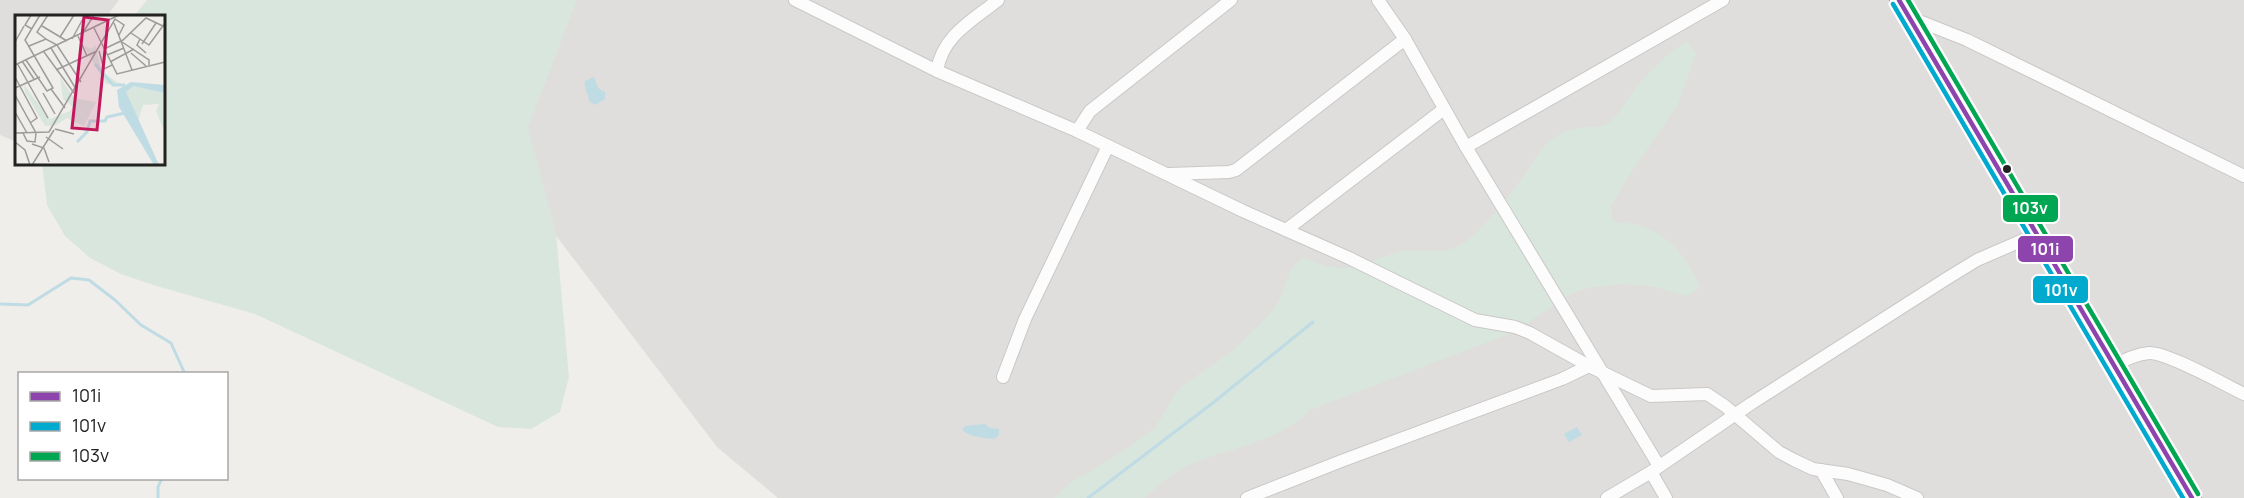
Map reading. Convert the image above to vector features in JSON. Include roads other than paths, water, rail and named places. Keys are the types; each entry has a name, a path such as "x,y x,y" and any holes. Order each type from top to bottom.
{"main road":[{"path":"1899,0 2192,498"}],"street":[{"path":"795,0 937,71 1077,131 1164,174 1349,258 1475,320 1515,327 1530,333 1604,374 1651,396 1707,394 1715,398 1779,452 1813,469 1848,474 1887,485 1917,498"},
{"path":"937,71 943,49 952,37 998,0"},
{"path":"1077,131 1090,111 1231,0"},
{"path":"1378,0 1405,39 1466,147 1604,374 1655,469 1666,498"},
{"path":"1466,147 1723,0"},
{"path":"1909,17 1967,40 2244,176"},
{"path":"1164,174 1236,170 1405,39"},
{"path":"1286,230 1444,109"},
{"path":"1003,377 1025,319 1108,146"},
{"path":"1607,498 1655,469 1734,414 1977,260 2037,234"},
{"path":"2114,366 2129,358 2152,352 2244,394"},
{"path":"1247,498 1344,459 1562,379 1589,366"},
{"path":"1821,470 1837,498"}],"water":[{"path":"594,77 598,88 605,92 605,99 595,105 589,101 585,89 585,81"},
{"path":"985,424 990,428 999,429 999,435 994,439 986,438 973,436 962,430 965,426"},
{"path":"1577,427 1582,435 1569,442 1564,434"}],"waterway":[{"path":"0,304 28,305 71,278 89,280 115,300 141,325 171,343 184,372"},
{"path":"1088,498 1214,402 1313,322"},
{"path":"158,498 158,487 161,480"}]}
